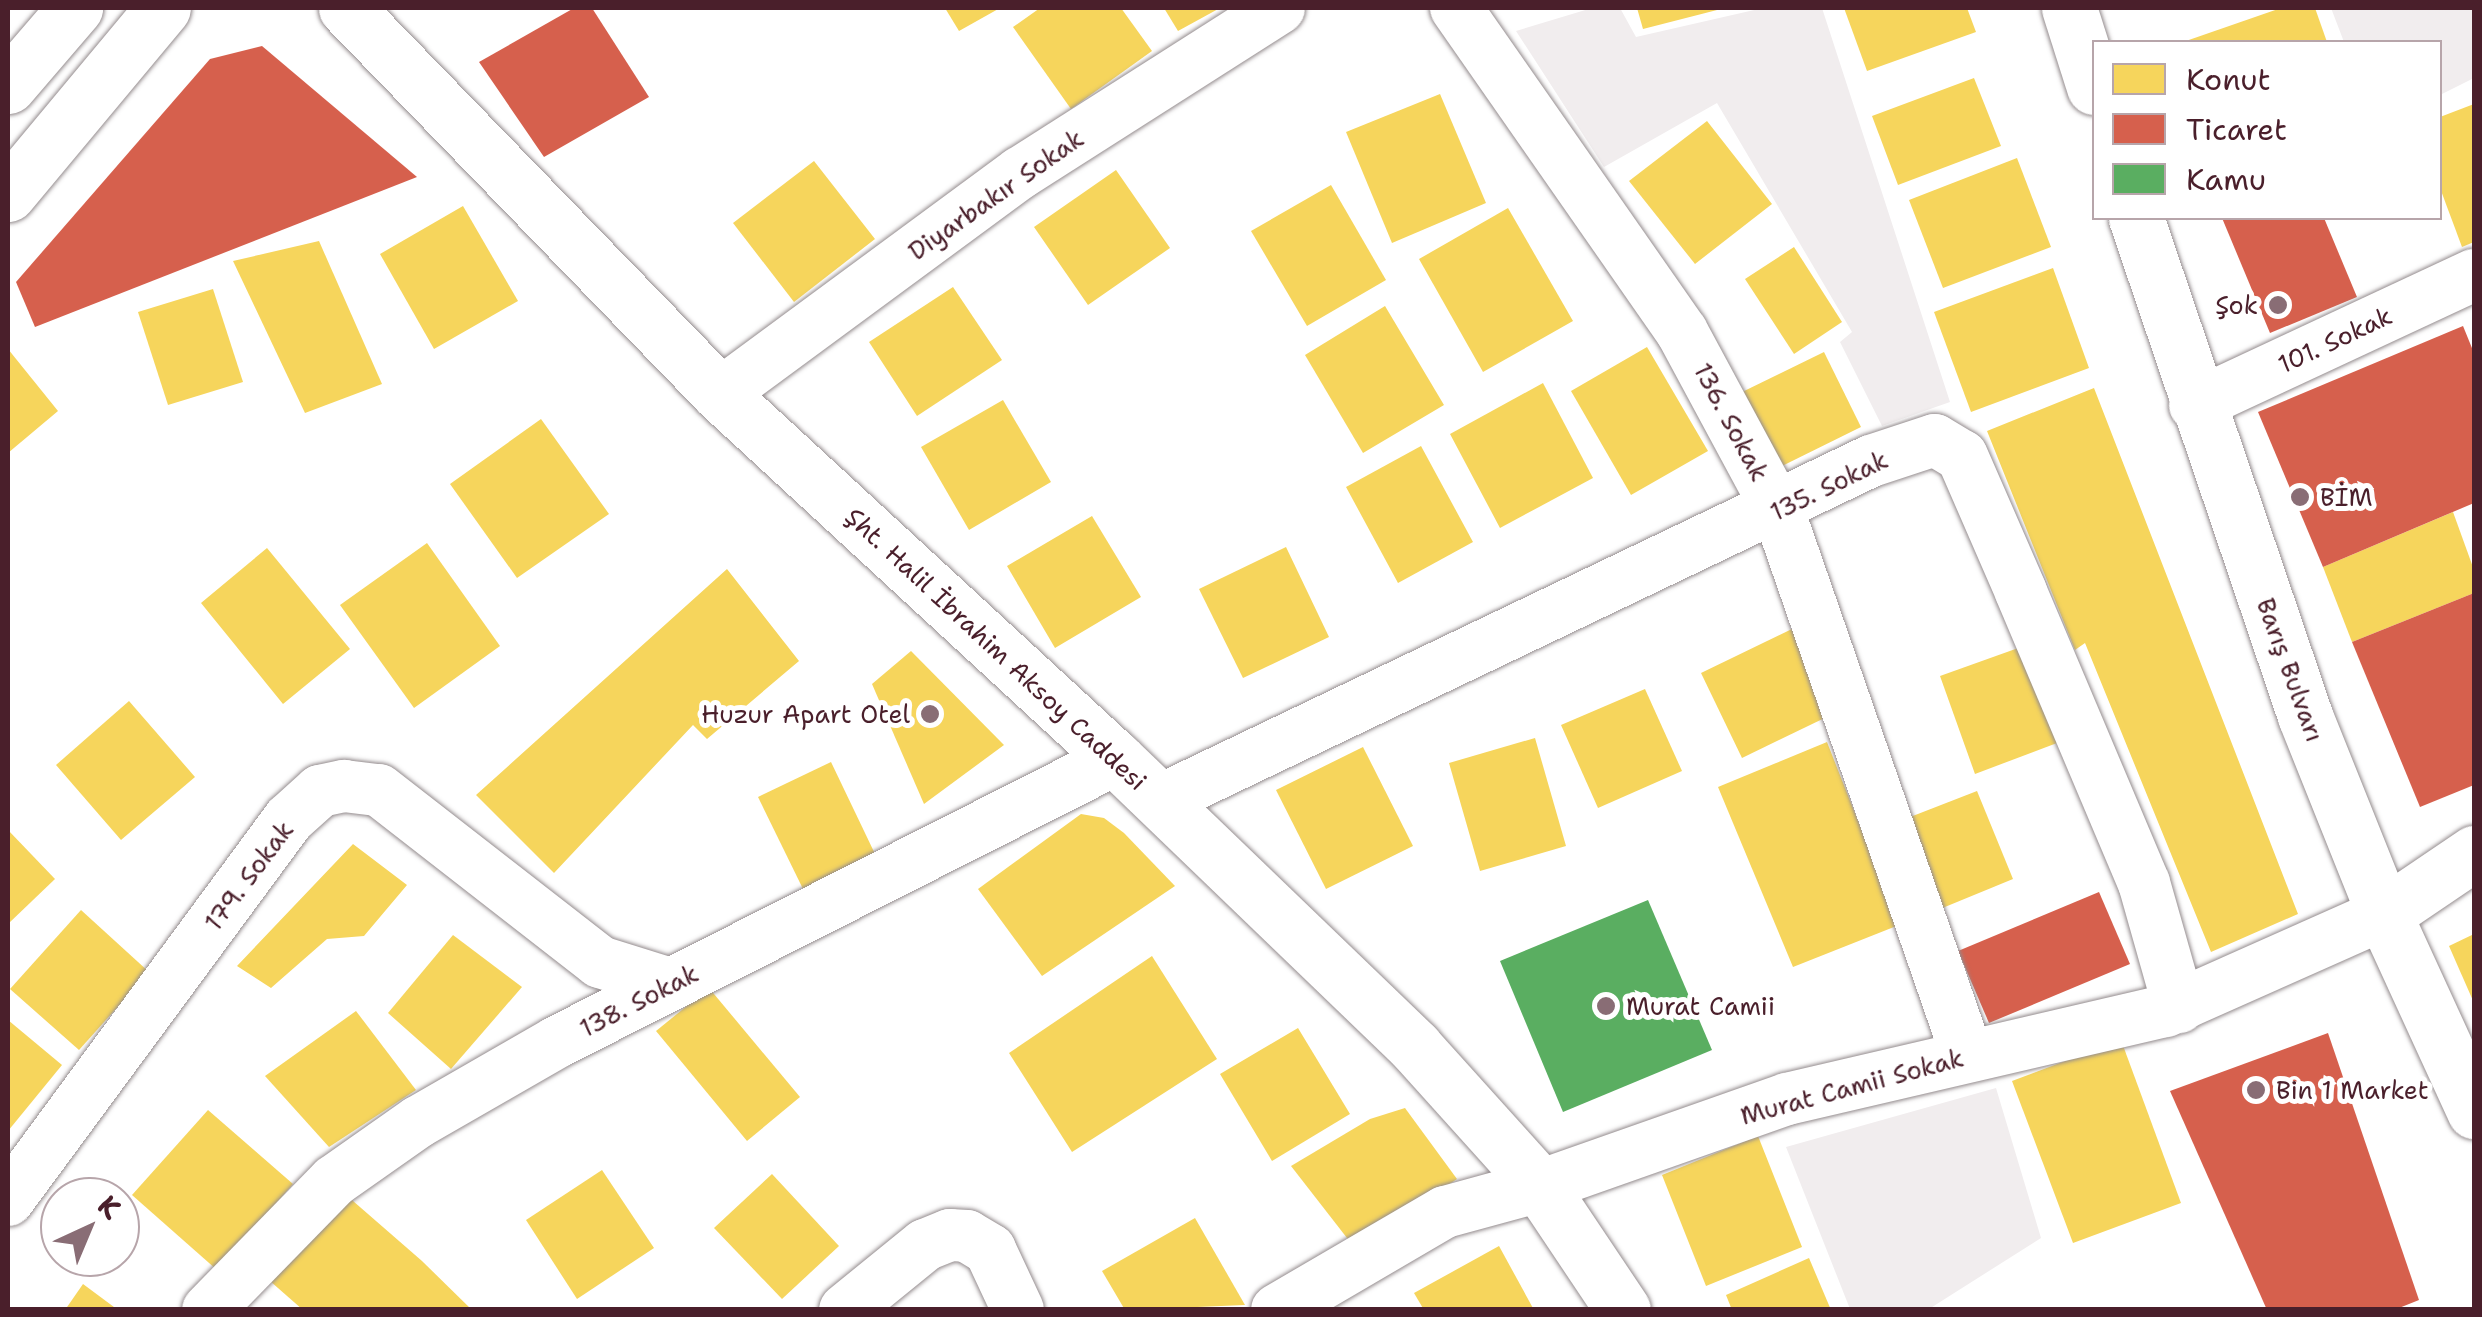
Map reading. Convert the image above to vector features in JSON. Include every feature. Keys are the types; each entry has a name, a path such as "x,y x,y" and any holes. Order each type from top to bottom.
{"street":[{"path":"8,86 75,8"},
{"path":"8,194 163,8"},
{"name":"Şht. Halil İbrahim Aksoy Caddesi","path":"346,8 720,394 1116,759 1415,1047 1540,1186 1623,1310"},
{"name":"Diyarbakır Sokak","path":"720,394 1020,173 1279,8"},
{"name":"136. Sokak","path":"1456,8 1682,332 1778,510 1967,1056"},
{"path":"2069,8 2092,81"},
{"name":"Barış Bulvarı","path":"2137,220 2305,716 2384,914 2474,1111"},
{"name":"101. Sokak","path":"2196,404 2474,275"},
{"name":"135. Sokak","path":"1160,801 1778,510 1871,461 1935,440 1962,456 2144,883 2179,1007"},
{"name":"138. Sokak","path":"208,1310 334,1181 418,1122 670,984 871,889 1116,759"},
{"name":"179. Sokak","path":"8,1200 289,819 320,792 344,786 379,790 600,962 670,984"},
{"path":"2384,914 2474,853"},
{"name":"Murat Camii Sokak","path":"1277,1310 1445,1212 1540,1186 1787,1100 2179,1007 2384,914"},
{"path":"846,1310 925,1245 950,1235 967,1236 990,1250 1018,1310"}],"shaded area":[{"path":"1592,8 1620,8 1636,37 1763,8 1822,8 1950,402 1882,426 1840,342 1852,332 1717,103 1604,167 1516,31"},
{"path":"2331,8 2474,8 2474,78 2442,94 2442,40 2343,40"},
{"path":"1996,1088 2041,1238 1929,1309 1850,1309 1786,1147"}],"building: Konut":[{"path":"945,8 1000,8 959,31"},
{"path":"1040,8 1121,8 1152,51 1071,109 1013,27"},
{"path":"1164,8 1220,8 1178,31"},
{"path":"1637,8 1721,8 1721,9 1643,29"},
{"path":"1844,8 1967,8 1976,32 1867,71"},
{"path":"2281,8 2315,8 2326,40 2189,40"},
{"path":"1974,78 2001,146 1898,185 1872,116"},
{"path":"1440,94 1486,203 1392,243 1346,132"},
{"path":"2474,104 2474,242 2462,247 2442,193 2442,116"},
{"path":"1707,121 1772,204 1695,264 1629,181"},
{"path":"2017,158 2051,247 1943,288 1909,200"},
{"path":"814,161 875,239 794,302 733,223"},
{"path":"1116,170 1170,248 1088,305 1034,227"},
{"path":"1331,185 1386,280 1307,326 1251,231"},
{"path":"463,206 518,301 434,349 380,254"},
{"path":"1508,208 1573,321 1483,372 1419,259"},
{"path":"319,241 382,384 305,413 233,261"},
{"path":"1794,247 1842,322 1794,354 1745,279"},
{"path":"2053,268 2089,368 1971,412 1934,312"},
{"path":"953,287 1002,360 917,416 869,342"},
{"path":"213,289 243,382 168,405 138,312"},
{"path":"1385,306 1444,405 1363,453 1305,355"},
{"path":"1647,347 1708,451 1631,495 1571,391"},
{"path":"8,349 58,411 8,453"},
{"path":"1824,352 1861,427 1776,469 1738,394"},
{"path":"1543,383 1593,478 1500,528 1450,434"},
{"path":"2094,388 2298,914 2211,952 2085,643 2075,650 1987,431"},
{"path":"1003,400 1051,482 969,530 921,447"},
{"path":"541,419 609,514 517,578 450,484"},
{"path":"1421,446 1473,542 1398,583 1346,487"},
{"path":"2453,512 2474,570 2474,593 2352,642 2323,567"},
{"path":"1092,516 1141,597 1055,648 1007,566"},
{"path":"427,543 500,646 414,708 340,605"},
{"path":"1286,547 1329,637 1243,678 1199,589"},
{"path":"267,548 350,649 283,704 201,603"},
{"path":"727,569 799,661 707,739 693,725 554,873 476,795"},
{"path":"1794,628 1835,713 1742,758 1701,673"},
{"path":"2021,647 2057,743 1975,774 1940,676"},
{"name":"Huzur Apart Otel","path":"911,651 1004,745 924,804 872,684"},
{"path":"1645,689 1682,771 1598,808 1561,725"},
{"path":"129,701 195,777 121,840 56,765"},
{"path":"1535,738 1566,846 1480,871 1449,763"},
{"path":"1827,742 1899,925 1793,967 1718,787"},
{"path":"1363,747 1413,846 1326,889 1276,790"},
{"path":"831,762 876,856 804,891 758,797"},
{"path":"1977,791 2013,879 1940,909 1905,819"},
{"path":"1081,814 1104,818 1124,833 1175,886 1042,976 978,889"},
{"path":"8,830 55,879 8,924"},
{"path":"353,844 407,885 364,936 327,939 271,988 237,966"},
{"path":"81,910 149,972 79,1050 10,989"},
{"path":"2474,934 2474,1003 2449,946"},
{"path":"453,935 522,987 451,1069 388,1013"},
{"path":"1152,956 1217,1059 1072,1152 1009,1053"},
{"path":"709,988 800,1097 747,1141 656,1031"},
{"path":"356,1011 416,1090 329,1147 265,1076"},
{"path":"8,1020 62,1065 8,1131"},
{"path":"1298,1028 1350,1114 1272,1161 1220,1074"},
{"path":"2121,1040 2181,1203 2073,1243 2012,1081"},
{"path":"1405,1108 1457,1179 1354,1247 1291,1166 1370,1119"},
{"path":"208,1110 293,1184 217,1270 140,1202 140,1186"},
{"path":"1758,1136 1802,1247 1706,1286 1662,1175"},
{"path":"602,1170 654,1248 577,1299 526,1220"},
{"path":"772,1174 839,1246 782,1299 714,1228"},
{"path":"345,1194 472,1310 303,1310 270,1281"},
{"path":"1195,1218 1245,1305 1125,1310 1102,1271"},
{"path":"1499,1246 1534,1310 1424,1310 1414,1293"},
{"path":"1809,1258 1831,1310 1732,1310 1726,1295"},
{"path":"83,1284 118,1310 65,1310"}],"building: Ticaret":[{"path":"574,8 592,8 649,97 544,157 479,62"},
{"path":"262,46 417,177 35,327 16,282 210,59"},
{"path":"2223,220 2325,220 2357,297 2270,333"},
{"path":"2463,326 2474,353 2474,503 2323,567 2258,412"},
{"path":"2474,593 2474,785 2420,807 2352,642"},
{"path":"2099,892 2130,964 1989,1023 1958,951"},
{"path":"2328,1033 2419,1300 2394,1310 2267,1310 2170,1091"}],"building: Kamu":[{"name":"Murat Camii","path":"1648,900 1712,1050 1563,1112 1500,961"}],"place":[{"name":"Şok","path":"2278,305"},
{"name":"BİM","path":"2300,497"},
{"name":"Huzur Apart Otel","path":"930,714"},
{"name":"Murat Camii","path":"1606,1006"},
{"name":"Bin 1 Market","path":"2256,1090"}]}
